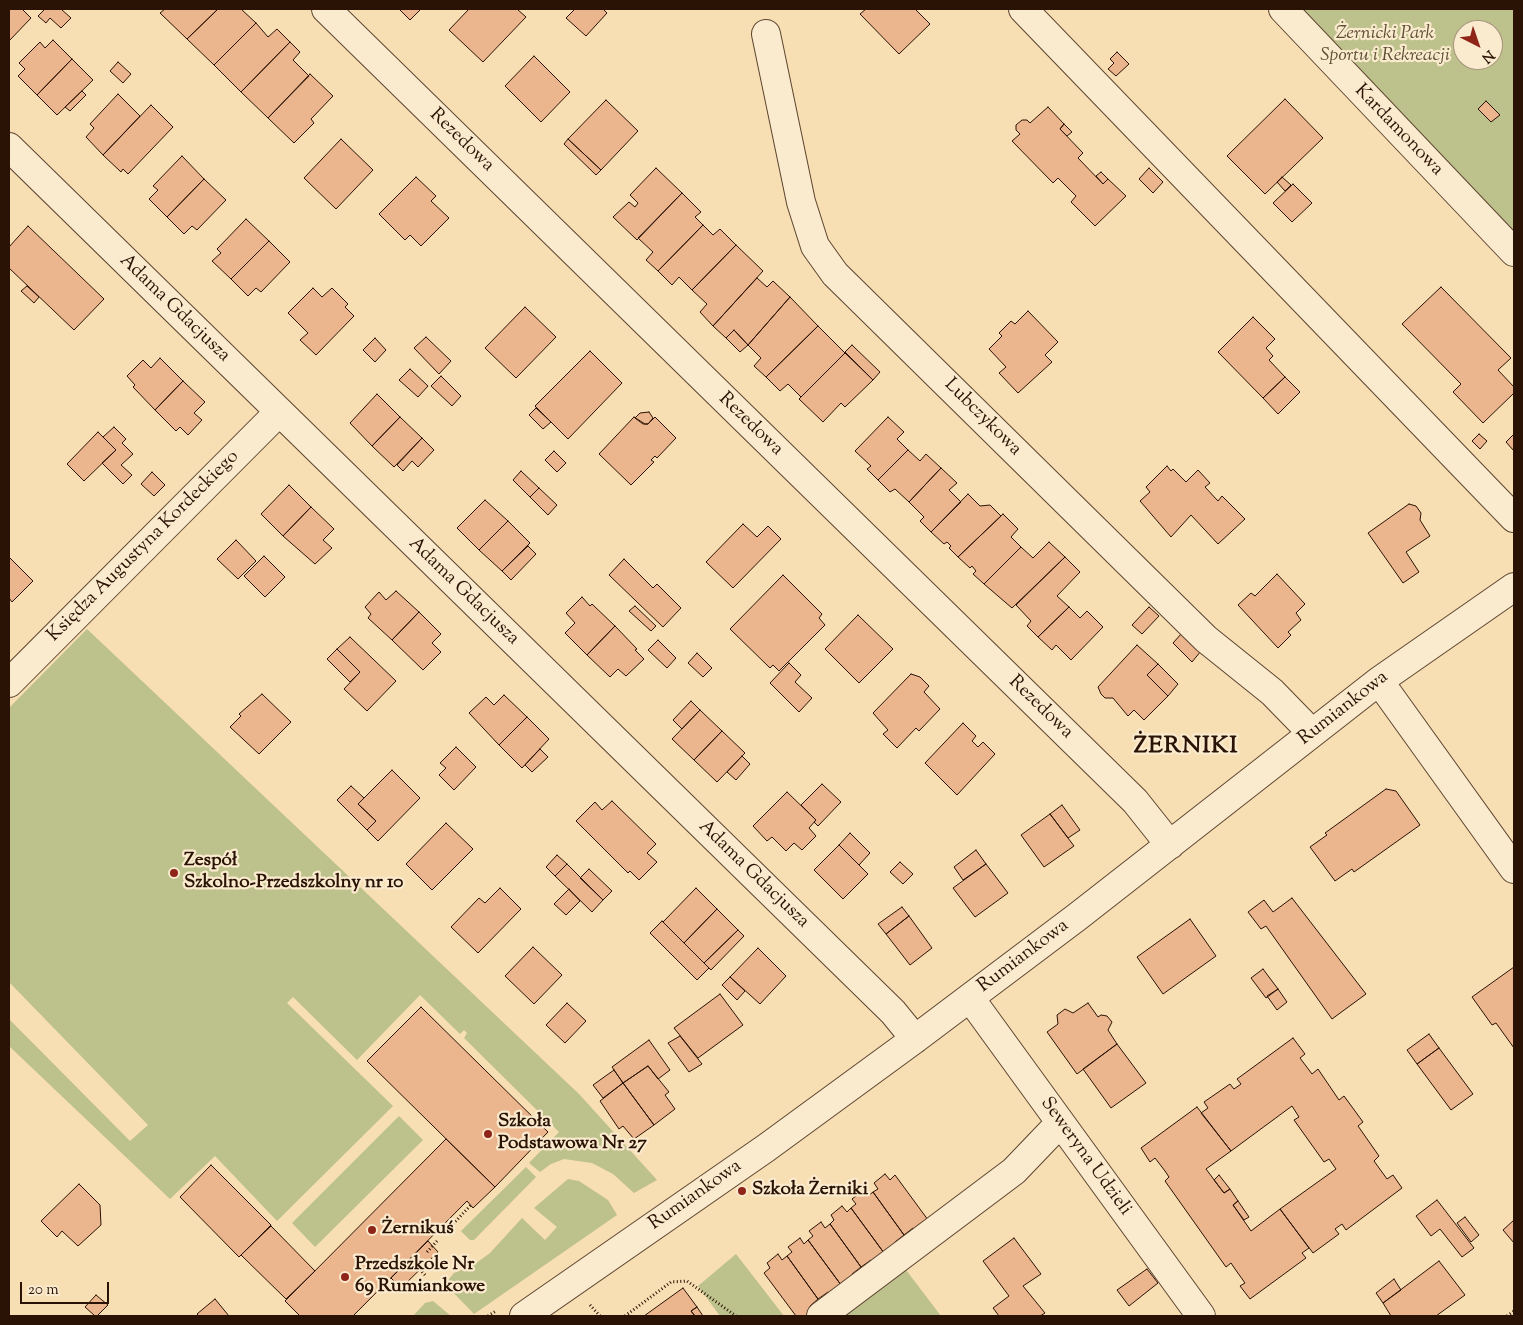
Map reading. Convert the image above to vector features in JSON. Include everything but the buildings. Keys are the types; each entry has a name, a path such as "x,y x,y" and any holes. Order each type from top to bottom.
{"street":[{"name":"Rezedowa","path":"326,9 1135,800 1170,844"},
{"path":"1023,9 1514,518"},
{"name":"Kardamonowa","path":"1283,9 1514,252"},
{"name":"Lubczykowa","path":"766,34 801,202 815,246 836,274 1206,639 1272,692 1312,733"},
{"name":"Adama Gdacjusza","path":"9,148 893,1012 915,1038"},
{"name":"Księdza Augustyna Kordeckiego","path":"9,683 279,412"},
{"name":"Rumiankowa","path":"542,1311 970,998 1379,682 1514,587"},
{"path":"1379,682 1514,869"},
{"name":"Seweryna Udzieli","path":"970,998 1201,1316"},
{"path":"821,1316 1014,1171 1060,1122"}],"path":[{"path":"452,1224 471,1205"},
{"path":"427,1252 437,1242"},
{"path":"415,1264 426,1275"},
{"path":"626,1316 671,1282 687,1281 736,1316"},
{"path":"1508,1316 1514,1311"}],"green space":[{"name":"Żernicki Park Sportu i Rekreacji","path":"1297,9 1514,9 1514,232 1467,183"},
{"name":"Zespół Szkolno-Przedszkolny nr 10","path":"87,629 579,1094 657,1180 634,1193 613,1174 592,1163 564,1159 551,1164 540,1172 529,1163 559,1132 464,1038 467,1033 464,1030 460,1034 420,995 357,1060 293,997 287,1003 393,1106 277,1221 215,1156 170,1199 9,1046 9,1019 130,1141 148,1125 9,982 9,708"},
{"path":"399,1116 423,1140 315,1247 292,1223"},
{"path":"526,1167 536,1177 474,1240 470,1240 461,1231"},
{"path":"568,1179 579,1181 608,1200 617,1215 474,1314 447,1286 449,1279 454,1273 475,1264 490,1253 522,1218 545,1240 557,1227 534,1208"},
{"path":"736,1254 784,1316 720,1316 698,1286"},
{"path":"903,1266 941,1316 836,1316"},
{"path":"433,1301 451,1316 413,1316 425,1303"}],"place":[{"name":"Zespół Szkolno-Przedszkolny nr 10","path":"174,873"},
{"name":"Szkoła Podstawowa Nr 27","path":"488,1134"},
{"name":"Szkoła Żerniki","path":"742,1191"},
{"name":"Żernikuś","path":"372,1230"},
{"name":"Przedszkole Nr 69 Rumiankowe","path":"345,1277"}],"district":[{"name":"ŻERNIKI","path":"1186,748"}]}
